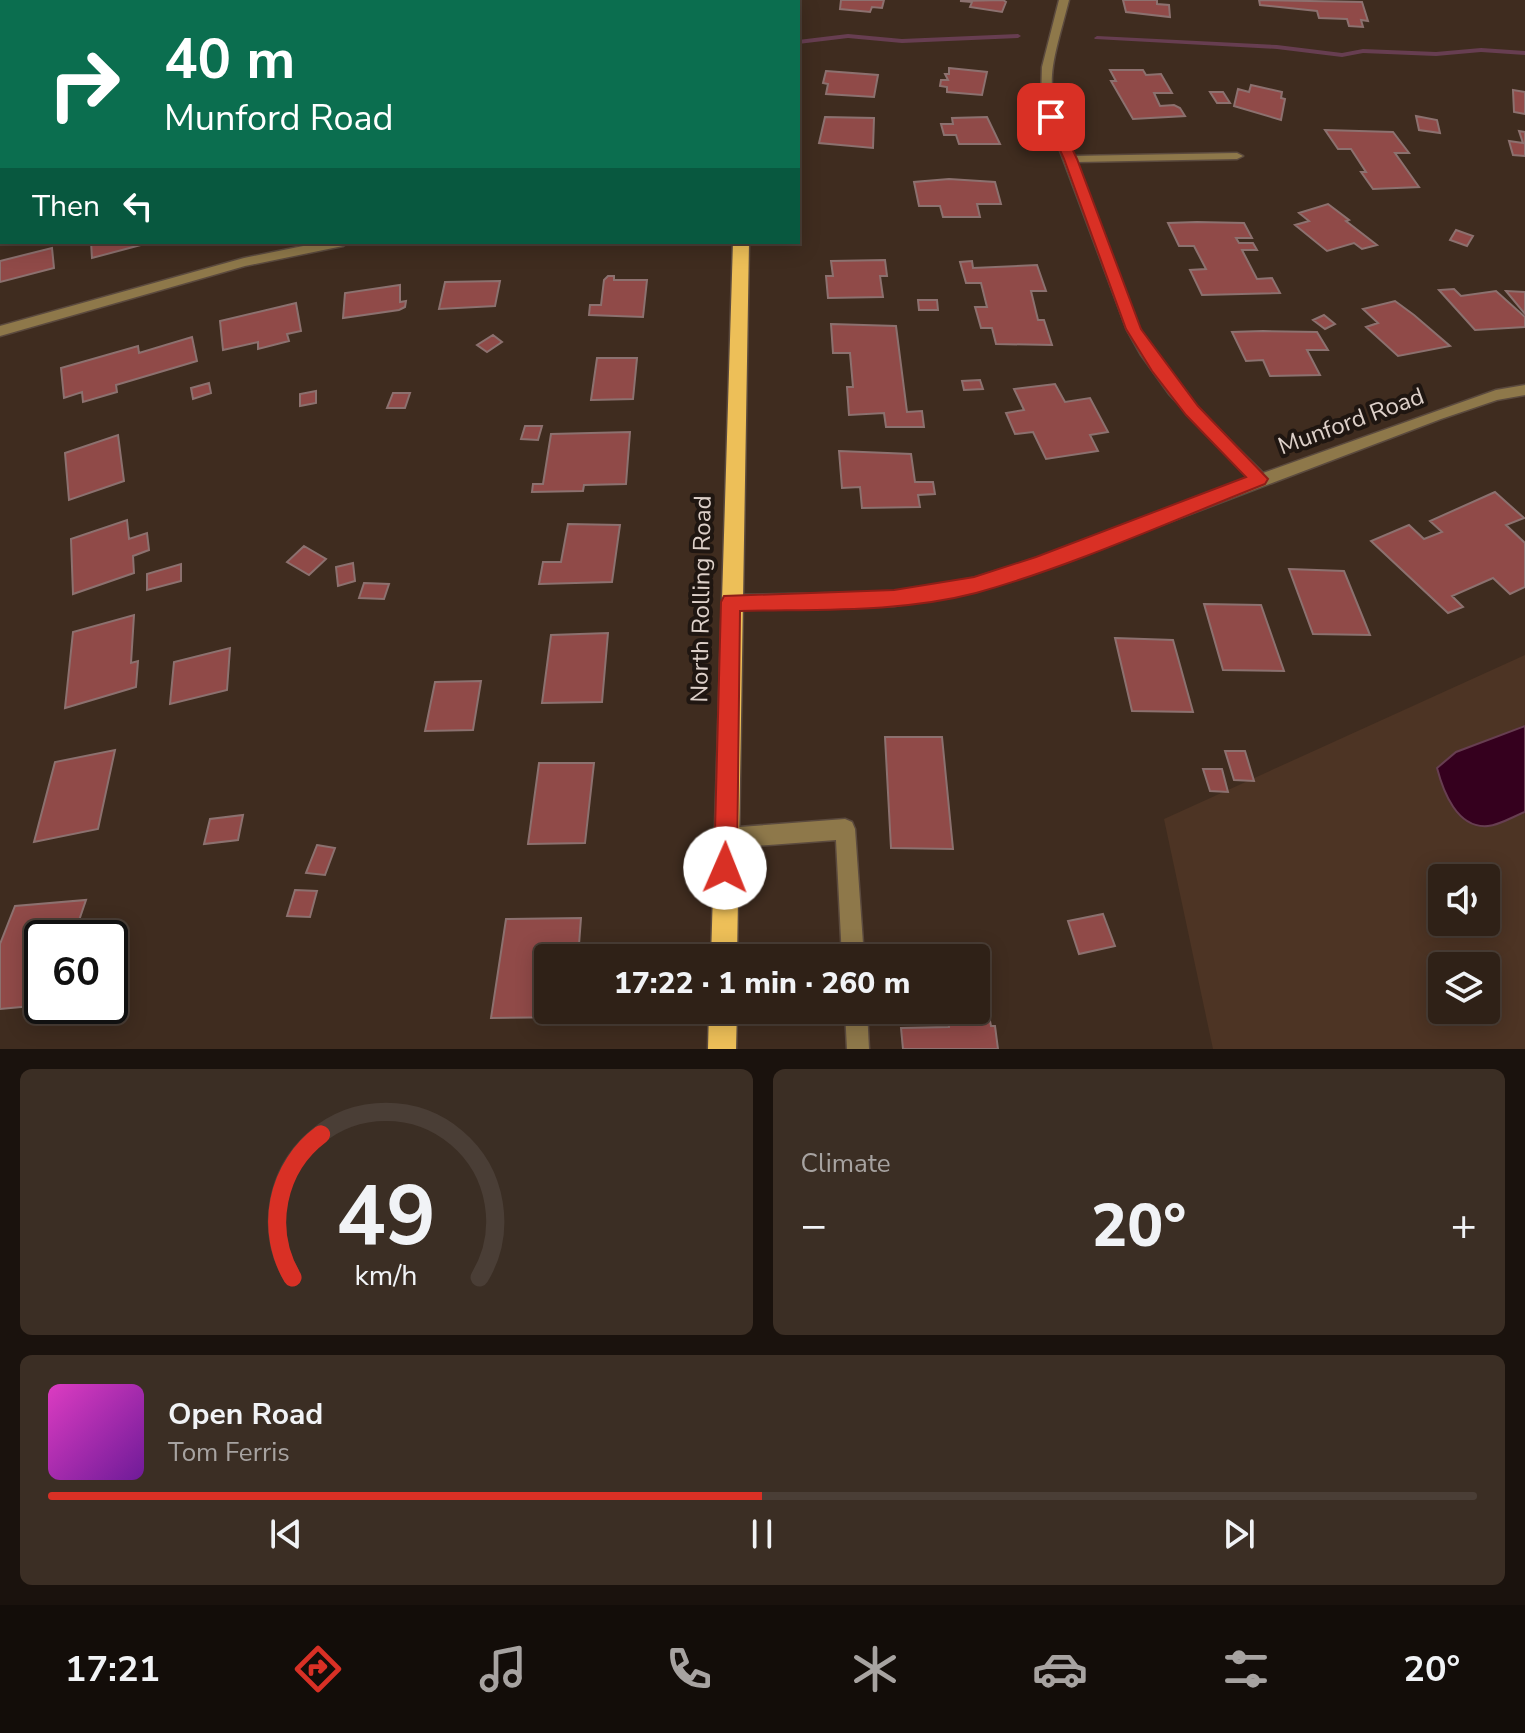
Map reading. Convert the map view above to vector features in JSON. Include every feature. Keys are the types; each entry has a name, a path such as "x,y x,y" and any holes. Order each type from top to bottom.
{"main road":[{"name":"North Rolling Road","path":"724,944 741,244"},
{"path":"722,1049 723,1024"}],"street":[{"path":"1064,0 1046,70 1045,93 1051,117 1134,329 1192,411 1259,479"},
{"path":"1070,159 1237,156"},
{"path":"0,331 244,262 333,244"},
{"name":"Munford Road","path":"731,602 894,599 974,585 1039,564 1259,479 1496,395 1525,390"},
{"path":"726,838 845,829 852,944"},
{"path":"857,1024 858,1049"}],"shaded area":[{"path":"1525,655 1525,1049 1213,1049 1164,819"},
{"path":"1525,726 1525,812 1488,826 1468,821 1453,807 1437,768 1456,752"}],"building":[{"path":"841,0 884,0 882,8 872,7 870,12 840,9"},
{"path":"1123,0 1157,0 1157,4 1169,5 1170,17 1126,12"},
{"path":"1259,0 1362,2 1368,21 1361,20 1363,27 1349,26 1347,19 1319,18 1317,11 1260,5"},
{"path":"960,1 1006,2 1002,12 970,7 972,2"},
{"path":"949,68 987,72 982,95 947,92 947,87 940,86 941,80 948,80 945,74 949,74"},
{"path":"1110,70 1143,70 1146,75 1161,74 1172,93 1154,93 1160,106 1174,105 1185,116 1133,119 1111,81 1116,81"},
{"path":"826,71 878,75 874,97 826,94 828,84 823,83"},
{"path":"1251,85 1282,92 1281,98 1285,99 1281,120 1234,106 1238,89 1249,92"},
{"path":"1513,90 1525,92 1525,114 1514,112"},
{"path":"1210,92 1223,92 1230,103 1217,103"},
{"path":"1416,116 1437,120 1440,133 1419,130"},
{"path":"825,117 874,118 873,148 819,143"},
{"path":"987,117 1000,144 959,144 956,135 944,135 941,124 953,124 952,118"},
{"path":"1325,130 1393,132 1409,153 1395,153 1419,187 1373,189 1351,149 1338,149"},
{"path":"1519,131 1525,132 1525,156 1513,155 1509,141 1523,143"},
{"path":"949,179 995,182 1001,204 977,204 980,217 943,217 940,206 919,206 914,182"},
{"path":"1328,204 1377,245 1362,249 1354,243 1327,251 1295,225 1309,221 1299,213"},
{"path":"1168,223 1244,223 1252,238 1236,238 1239,243 1253,243 1257,250 1242,250 1257,279 1272,278 1280,293 1202,295 1190,270 1206,269 1194,246 1179,246"},
{"path":"1456,230 1473,236 1467,246 1450,240"},
{"path":"91,244 144,244 92,258"},
{"path":"52,248 54,268 0,282 0,261"},
{"path":"885,260 887,276 880,276 883,297 828,298 826,276 833,276 831,261"},
{"path":"972,261 973,268 1037,265 1046,291 1031,291 1038,320 1044,320 1052,345 996,344 992,328 981,328 975,307 987,307 981,283 966,283 960,262"},
{"path":"614,276 614,280 647,280 643,317 589,315 590,305 601,305 604,280"},
{"path":"500,281 495,306 439,309 445,282"},
{"path":"400,285 400,302 406,301 405,307 343,318 345,293"},
{"path":"1454,289 1461,296 1496,291 1525,317 1525,327 1475,330 1439,290"},
{"path":"1506,291 1525,292 1525,314"},
{"path":"918,300 937,300 938,310 919,310"},
{"path":"1395,301 1450,346 1398,356 1366,327 1378,323 1363,309"},
{"path":"296,303 301,331 287,334 289,341 258,349 258,342 223,350 220,321"},
{"path":"1324,315 1335,324 1325,329 1313,320"},
{"path":"831,324 896,326 907,412 922,411 924,427 886,427 884,413 849,415 847,387 853,387 850,353 833,353"},
{"path":"1232,332 1317,332 1328,350 1307,350 1320,375 1270,376 1263,360 1246,361"},
{"path":"493,335 502,342 487,352 477,345"},
{"path":"192,337 197,361 116,385 117,392 83,402 82,392 64,398 61,368 138,346 139,353"},
{"path":"597,358 637,358 633,399 591,400"},
{"path":"980,380 983,389 964,390 962,381"},
{"path":"209,383 211,393 193,399 191,388"},
{"path":"1055,384 1065,402 1090,398 1108,432 1090,435 1098,451 1046,459 1033,432 1015,434 1006,413 1024,410 1014,389"},
{"path":"316,391 316,403 300,406 300,394"},
{"path":"393,393 410,393 405,408 387,408"},
{"path":"525,426 542,426 538,440 521,439"},
{"path":"630,432 626,484 584,485 583,491 532,492 533,484 543,484 551,434"},
{"path":"118,435 124,481 69,500 65,453"},
{"path":"839,451 911,454 915,482 933,482 935,494 918,495 920,507 862,508 860,487 842,488"},
{"path":"1495,492 1524,518 1506,525 1525,543 1525,587 1510,594 1493,578 1452,596 1463,607 1448,613 1371,541 1409,525 1424,539 1442,532 1430,521"},
{"path":"127,520 129,539 147,533 149,550 133,556 134,573 73,594 71,539"},
{"path":"568,524 620,525 612,582 539,584 543,562 561,562"},
{"path":"304,546 326,559 309,575 287,562"},
{"path":"353,563 355,581 338,586 336,567"},
{"path":"181,564 181,581 147,590 147,574"},
{"path":"1289,569 1344,571 1370,635 1313,634"},
{"path":"364,583 389,584 384,599 359,598"},
{"path":"1204,604 1261,605 1284,671 1223,670"},
{"path":"134,615 131,663 138,661 136,687 65,708 73,632"},
{"path":"608,633 602,702 542,703 551,635"},
{"path":"1115,638 1173,640 1193,712 1132,711"},
{"path":"230,648 227,690 170,704 174,662"},
{"path":"481,681 473,730 425,731 435,682"},
{"path":"885,737 942,737 953,849 891,848"},
{"path":"115,750 98,829 34,842 55,762"},
{"path":"1225,751 1245,751 1254,781 1234,780"},
{"path":"539,763 594,763 585,843 528,844"},
{"path":"1203,769 1222,769 1228,792 1210,791"},
{"path":"243,815 238,840 204,844 210,819"},
{"path":"317,845 335,848 325,875 306,873"},
{"path":"295,890 317,891 310,917 287,916"},
{"path":"86,900 79,920 24,920 24,1007 0,1009 0,944 15,906"},
{"path":"1103,914 1115,946 1079,954 1068,921"},
{"path":"581,918 579,944 534,944 534,1017 491,1018 506,919"},
{"path":"990,1021 991,1026 995,1026 998,1049 903,1049 901,1028 949,1027 949,1024 990,1024"}],"waterway":[{"path":"800,42 848,36 902,41 1018,36"},
{"path":"1097,38 1277,47 1342,55 1363,51 1436,54 1481,50 1525,53"}],"route":[{"path":"725,868 731,602 894,599 974,585 1039,564 1259,479 1192,411 1134,329 1051,117"}]}
